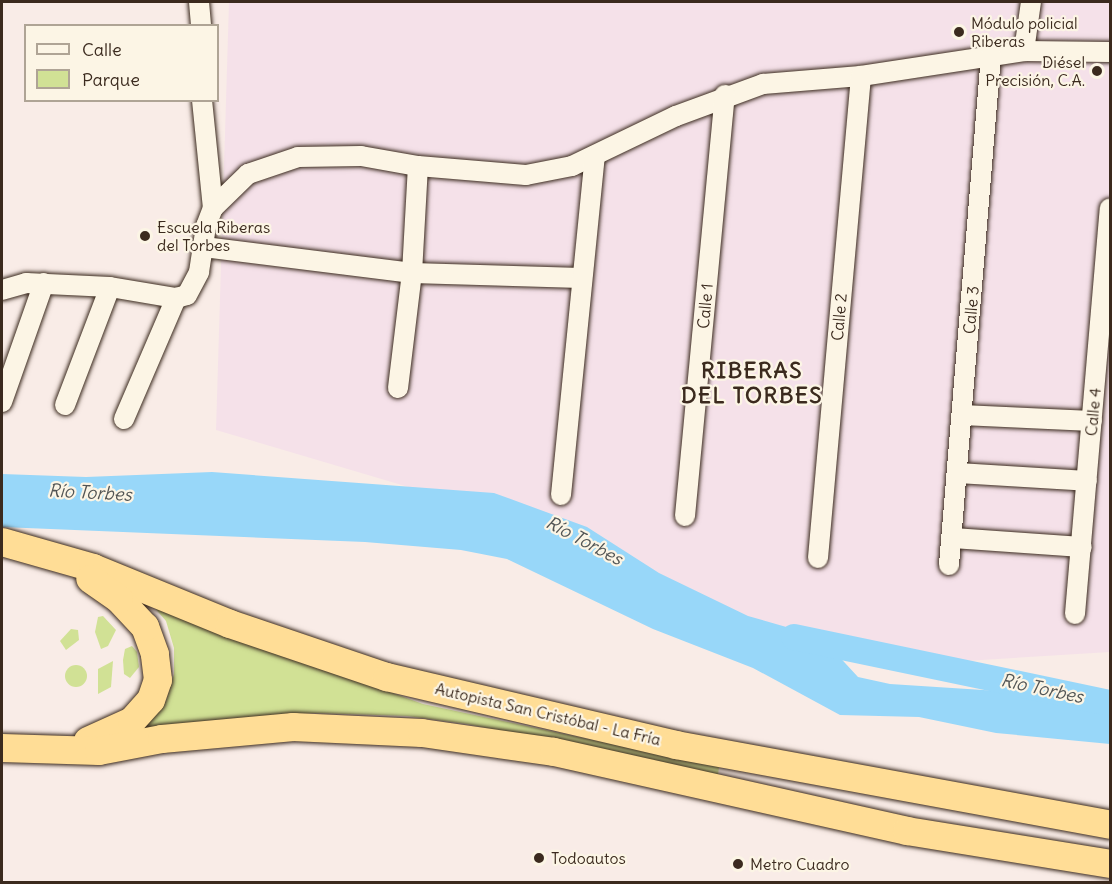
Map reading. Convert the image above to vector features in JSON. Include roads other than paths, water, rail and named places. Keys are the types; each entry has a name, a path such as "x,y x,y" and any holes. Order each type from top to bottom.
{"highway":[{"name":"Autopista San Cristóbal - La Fría","path":"2,542 93,568 230,624 387,676 676,745 1110,825"},
{"path":"63,561 119,599 145,627 155,654 158,680 151,700 132,721 70,750"},
{"path":"2,748 99,751 162,738 293,727 422,733 554,752 942,837 1110,864"}],"street":[{"path":"199,2 201,24"},
{"path":"1024,51 1031,2"},
{"path":"213,208 248,174 298,157 344,155 418,166 526,175 572,166 725,95 774,83 861,76 1024,51 1110,52"},
{"name":"Calle 3","path":"950,565 991,55"},
{"name":"Calle 2","path":"818,558 861,76"},
{"name":"Calle 1","path":"685,516 725,95"},
{"path":"2,287 44,283 110,287 176,298 187,295 194,286 213,208 202,102"},
{"path":"561,495 595,156"},
{"path":"398,388 412,273 418,166"},
{"name":"Calle 4","path":"1075,614 1110,209"},
{"path":"204,247 412,273 581,278"},
{"path":"2,402 44,283"},
{"path":"65,405 110,287"},
{"path":"124,419 176,298"},
{"path":"962,415 1092,421"},
{"path":"958,473 1087,482"},
{"path":"953,538 1082,547"}],"water":[{"path":"212,472 494,493 587,527 659,573 748,616 821,637 858,677 890,684 1110,698 1110,744 996,733 919,717 840,715 753,668 653,629 507,559 461,550 365,542 2,527 2,474 86,477"}],"waterway":[{"name":"Río Torbes","path":"794,637 1110,703"}],"place":[{"name":"Módulo policial Riberas","path":"959,32"},
{"name":"Diésel Precisión, C.A.","path":"1097,71"},
{"name":"Escuela Riberas del Torbes","path":"145,236"},
{"name":"Todoautos","path":"539,858"},
{"name":"Metro Cuadro","path":"738,864"}],"district":[{"name":"RIBERAS DEL TORBES","path":"752,382"}]}
